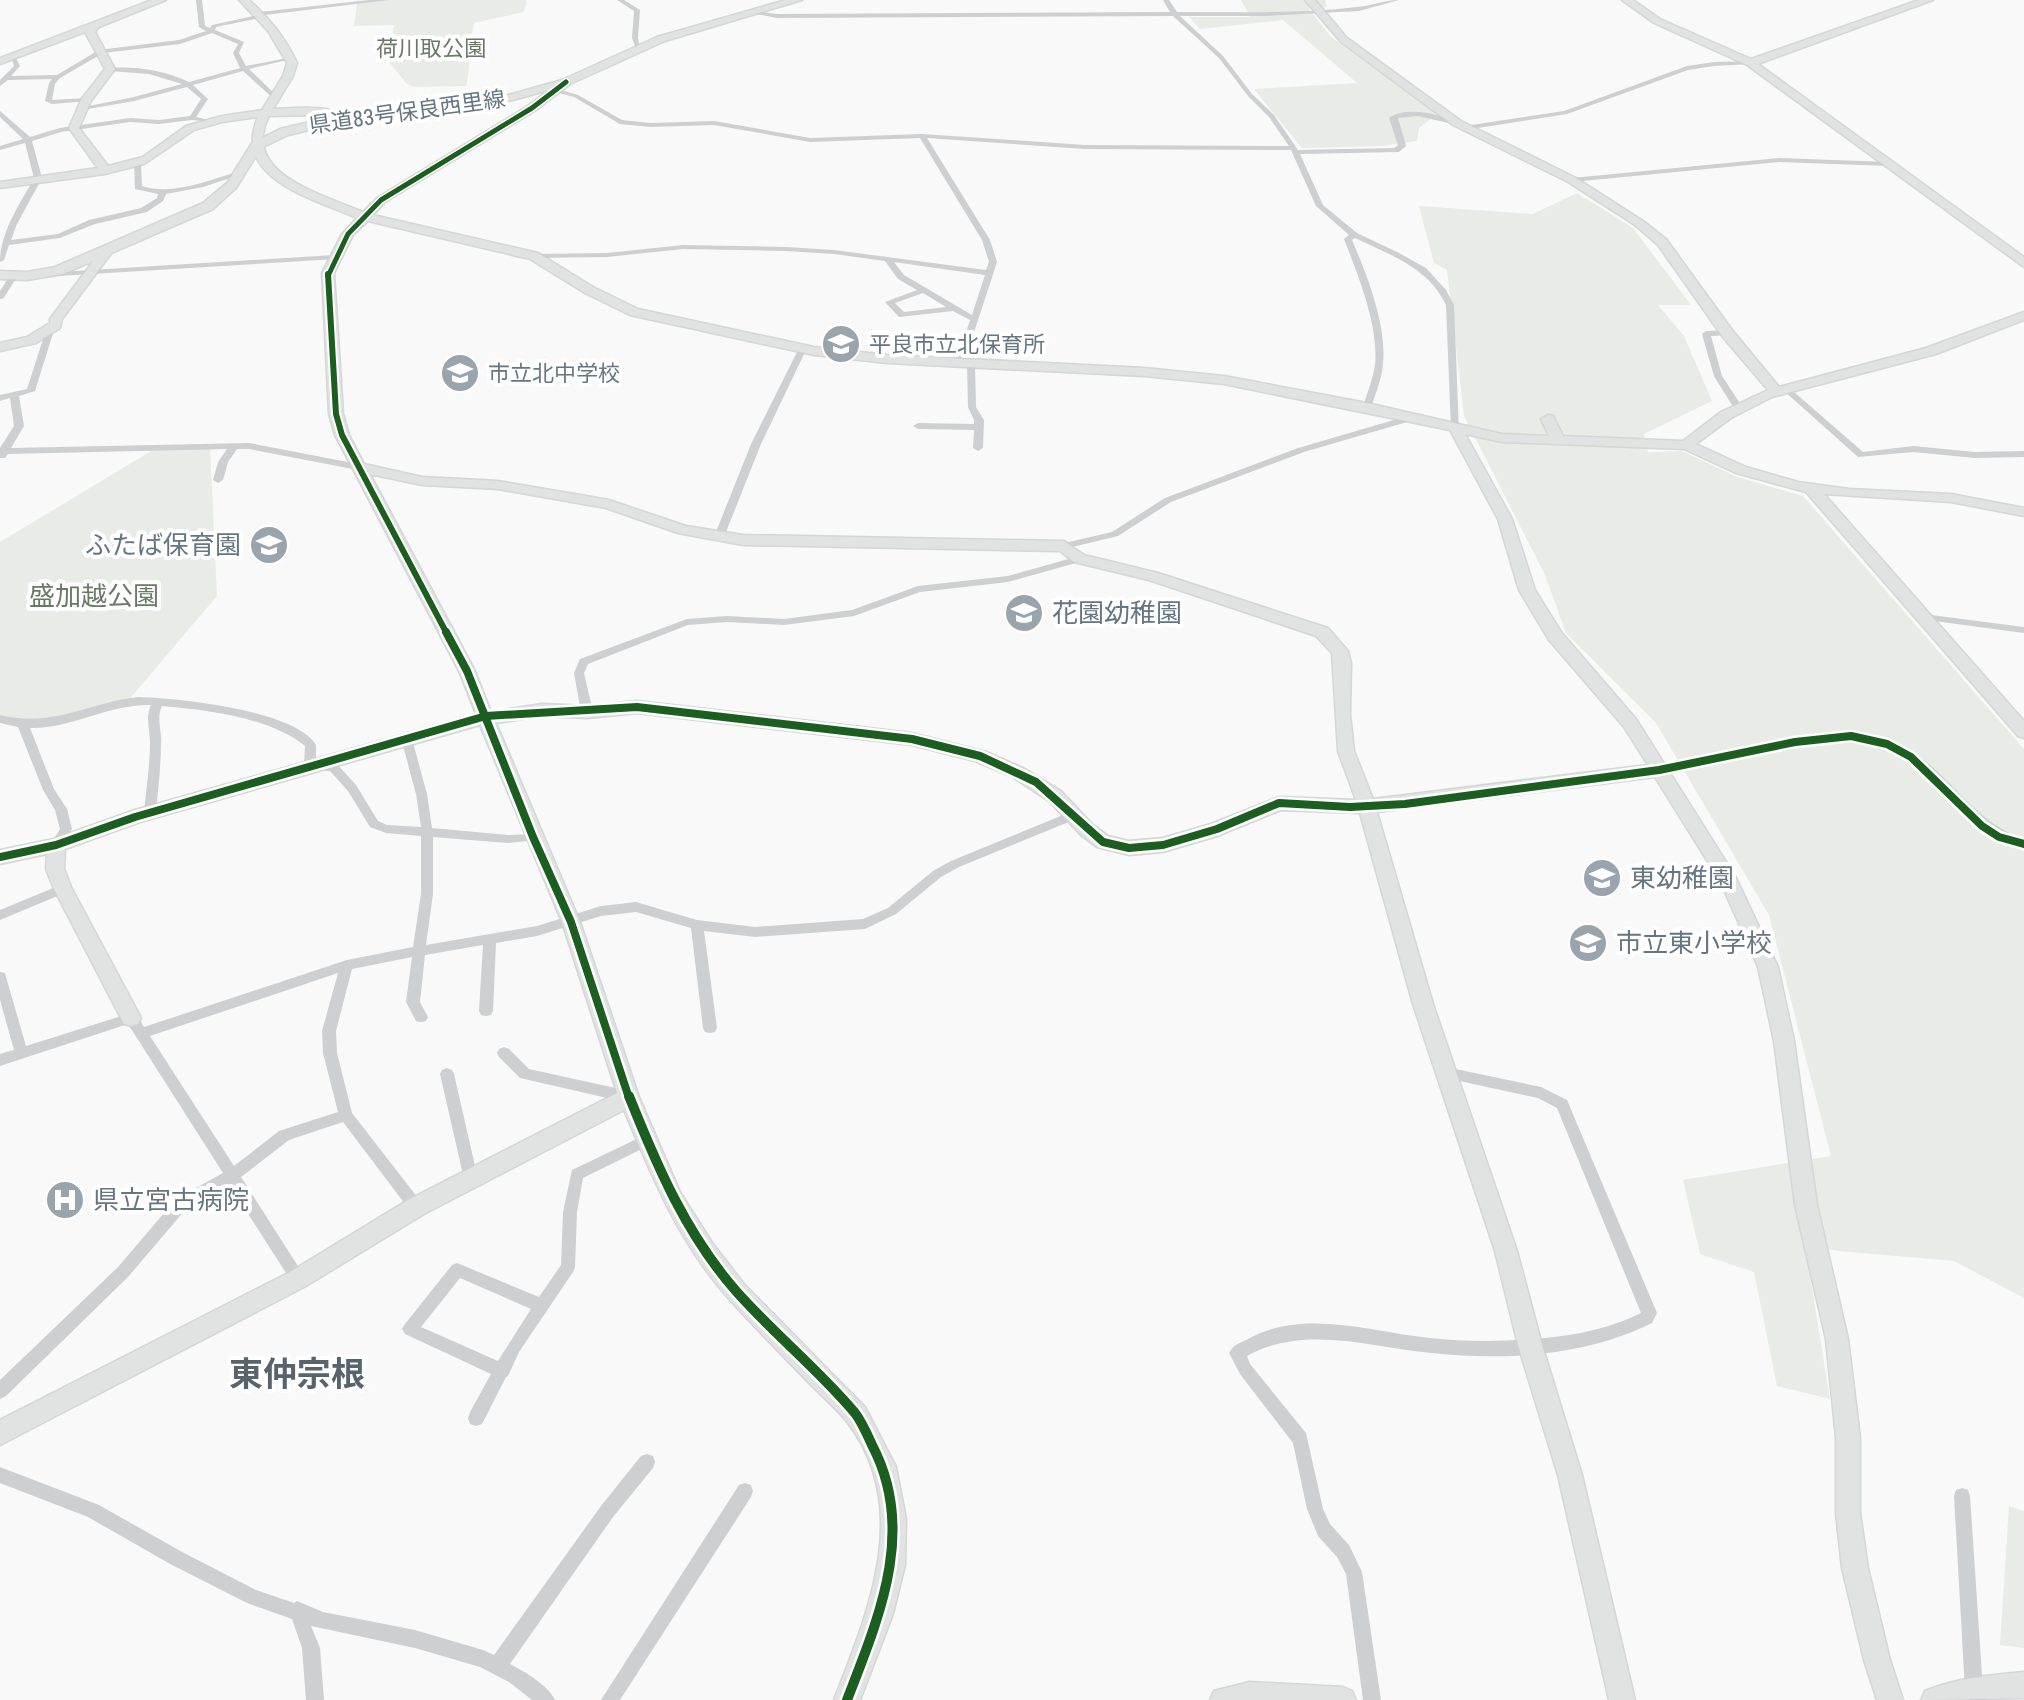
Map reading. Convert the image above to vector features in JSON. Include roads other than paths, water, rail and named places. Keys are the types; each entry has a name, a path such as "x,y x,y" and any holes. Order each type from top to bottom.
{"main road":[{"name":"県道83号保良西里線","path":"256,146 299,127 347,118 471,105 562,86 661,39 797,0"},
{"path":"7,276 58,271 214,202 256,146"}],"street":[{"path":"0,61 161,0"},
{"path":"199,0 199,22 210,32 242,43 236,57 276,98"},
{"path":"244,0 261,15 290,58 288,76 257,132 256,146 266,167 291,185 363,216 534,256 607,255 711,246 834,252 990,273"},
{"path":"290,58 243,67 120,103 48,101 52,83 58,77 101,51 180,42 210,32 214,26 261,15 386,0"},
{"path":"620,0 638,13 635,38 638,48"},
{"path":"1166,0 1175,15 1221,57 1240,83 1282,128 1320,206 1354,235 1432,276 1446,292 1450,305 1456,429 1505,519 1519,569 1555,636 1630,723 1744,909 1776,995 1806,1205 1837,1339 1848,1438 1848,1513 1855,1568 1890,1700"},
{"path":"1310,0 1344,40 1374,65 1461,125 1572,180 1639,223 1662,242 1727,333 1781,390 1861,455 1913,449 1975,455 2024,454"},
{"path":"755,13 777,16 1175,15 1359,9 1396,0"},
{"path":"1627,0 1657,21 1751,63 2021,260"},
{"path":"847,1700 880,1614 892,1565 894,1519 884,1467 857,1415 736,1291 705,1251 672,1198 629,1097 571,922 533,837 467,671 339,426 333,392 334,347 328,282 334,257 363,216 401,186 562,86 620,122 714,123 828,141 922,136 1085,147 1396,150 1402,146 1393,118 1396,116 1418,114 1461,125 1565,113 1687,68 1751,63 1928,0"},
{"path":"94,27 90,32 110,69"},
{"path":"3,81 17,66 13,57"},
{"path":"110,69 166,75 189,82 205,99 192,118"},
{"path":"74,128 84,104 110,69"},
{"path":"3,81 58,77"},
{"path":"0,113 28,139 38,178 13,224 0,260"},
{"path":"0,185 137,163 190,128 208,121 265,113 327,113 347,118"},
{"path":"0,148 74,128 130,120 159,122 192,118 208,121"},
{"path":"74,128 104,168"},
{"path":"922,136 986,240 993,262 965,363 972,407 979,420 978,448"},
{"path":"1572,180 1779,160 1888,164"},
{"path":"137,163 139,188 163,192 238,174"},
{"path":"8,243 60,236 92,222 144,210 160,199 163,192"},
{"path":"1354,235 1348,239 1359,264 1380,338 1379,365 1367,407"},
{"path":"0,347 31,340 56,325 56,319 86,275 107,251"},
{"path":"534,256 589,290 634,312 802,350 1224,380 1367,407 1502,438 1686,445 1770,480 1811,488 1951,498 2024,512"},
{"path":"39,275 86,275 334,257"},
{"path":"887,259 897,273 975,320"},
{"path":"0,297 7,276"},
{"path":"925,290 889,302 902,315 955,308"},
{"path":"1686,445 1738,408 1781,390 1931,351 2024,316"},
{"path":"0,398 31,391 50,330"},
{"path":"1727,333 1706,334 1718,376 1738,408"},
{"path":"719,537 756,444 802,350"},
{"path":"2,453 19,426 14,396"},
{"path":"2,453 234,446 272,448 422,481 498,485 609,504 683,530 743,540 1064,546 1103,539 1168,500 1301,450 1411,418"},
{"path":"1548,419 1559,441"},
{"path":"918,426 979,427"},
{"path":"218,480 223,462 234,446"},
{"path":"372,490 422,481"},
{"path":"1811,488 2024,732"},
{"path":"1064,546 1079,559 1153,576 1322,632 1340,651 1346,751 1367,806 1423,1004 1482,1170 1570,1475 1622,1700"},
{"path":"587,712 579,673 584,662 687,622 727,619 784,622 854,613 918,589 1008,579 1079,559"},
{"path":"1923,617 2024,630"},
{"path":"0,719 23,725 63,721 127,702 205,706 265,721 292,732 309,742 312,750 310,766"},
{"path":"150,813 156,740 153,721 154,709 159,702"},
{"path":"0,857 56,845 150,813 486,716 542,710 587,712 637,707 912,739 980,756 1017,772 1055,796 1072,816 1103,842 1143,849 1217,829 1279,803 1367,806 1449,799 1659,770 1795,742 1851,736 1872,738 1899,750 1926,768 1982,826 1999,837 2024,844"},
{"path":"23,725 61,809 66,829 56,845 55,869 63,889 136,1026 298,1279"},
{"path":"407,738 429,832 429,888 413,1002 421,1017"},
{"path":"310,766 333,767 352,788 374,824 386,829 508,839 533,837"},
{"path":"0,1060 136,1026 347,965 571,922 601,911 636,907 697,925 755,932 865,924 892,911 937,874 955,864 1072,816"},
{"path":"0,915 63,889"},
{"path":"697,925 710,1028"},
{"path":"486,1011 490,939"},
{"path":"347,965 329,1031 330,1053 346,1115 416,1207"},
{"path":"0,977 4,1001 22,1054"},
{"path":"504,1053 525,1074 629,1097"},
{"path":"1372,1700 1354,1572 1343,1551 1324,1530 1315,1509 1300,1439 1245,1369 1237,1353 1254,1341 1305,1331 1338,1332 1433,1346 1530,1345 1588,1338 1632,1326 1647,1318 1649,1313 1562,1104 1541,1093 1446,1073"},
{"path":"447,1074 471,1179"},
{"path":"0,1433 298,1279 416,1207 629,1097"},
{"path":"0,1391 123,1272 181,1204 233,1175 284,1135 346,1115"},
{"path":"476,1418 514,1347 568,1267 570,1212 577,1174 647,1140"},
{"path":"503,1371 410,1329 457,1270 542,1306"},
{"path":"497,1666 527,1629 596,1522 647,1462"},
{"path":"0,1475 93,1511 222,1583 323,1621 462,1652 515,1676 546,1700"},
{"path":"610,1700 745,1491"},
{"path":"1962,1496 1964,1569 1976,1695"},
{"path":"297,1610 311,1648 315,1700"},
{"path":"1938,1699 2024,1685"},
{"path":"1223,1700 1249,1695 1343,1700"}],"place":[{"name":"平良市立北保育所","path":"841,344"},
{"name":"市立北中学校","path":"460,373"},
{"name":"ふたば保育園","path":"269,545"},
{"name":"花園幼稚園","path":"1024,613"},
{"name":"東幼稚園","path":"1602,878"},
{"name":"市立東小学校","path":"1588,943"},
{"name":"県立宮古病院","path":"65,1200"}],"district":[{"name":"東仲宗根","path":"297,1374"}],"park label":[{"name":"荷川取公園","path":"431,48"},
{"name":"盛加越公園","path":"94,596"}]}
